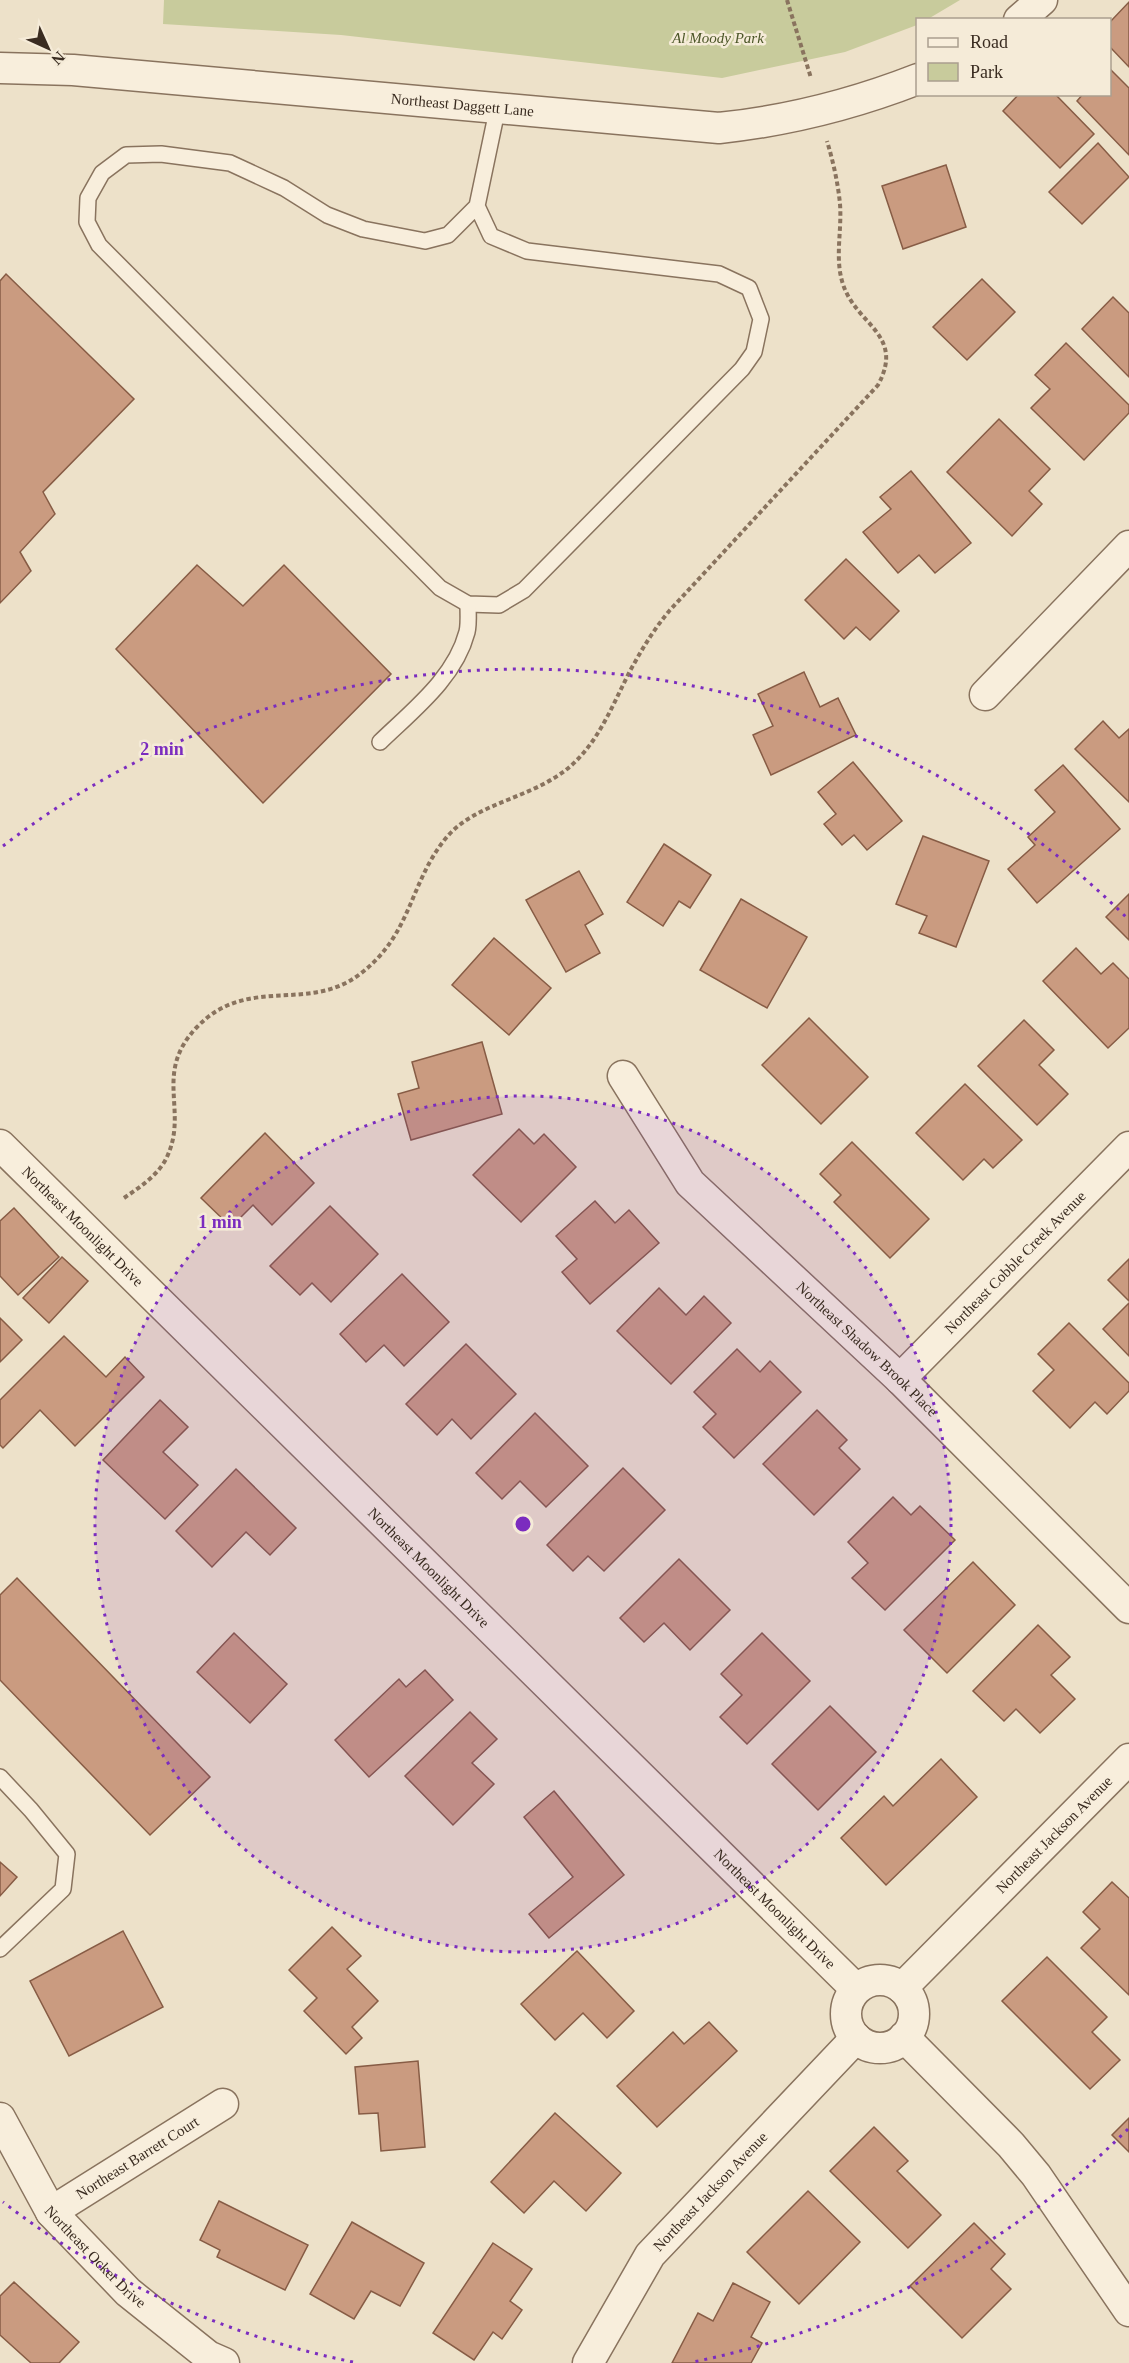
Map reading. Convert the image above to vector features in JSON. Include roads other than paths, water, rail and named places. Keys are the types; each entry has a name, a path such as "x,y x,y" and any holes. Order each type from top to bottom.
{"street":[{"path":"1021,18 1042,0"},
{"name":"Northeast Daggett Lane","path":"0,68 74,70 498,106 719,128 773,123 916,80"},
{"path":"986,695 1129,546"},
{"name":"Northeast Shadow Brook Place","path":"623,1076 690,1183 900,1378 1129,1608"},
{"name":"Northeast Moonlight Drive","path":"0,1145 856,1989"},
{"name":"Northeast Cobble Creek Avenue","path":"900,1378 1129,1147"},
{"name":"Northeast Jackson Avenue","path":"902,1988 1129,1759"},
{"path":"874,1980 884,1980 902,1988 909,1996 914,2017 904,2037 886,2047 864,2044 856,2038 849,2029 846,2008 856,1989 874,1980"},
{"path":"904,2037 1011,2145 1036,2175 1129,2311"},
{"name":"Northeast Jackson Avenue","path":"588,2363 650,2254 856,2038"},
{"name":"Northeast Barrett Court","path":"51,2212 223,2104"},
{"name":"Northeast Ocker Drive","path":"0,2118 51,2212 128,2292 208,2356 224,2363"}],"lane":[{"path":"477,206 491,236 527,251 719,274 749,288 761,318 754,352 742,369 524,590 499,605 468,604 440,588 99,244 87,222 87,198 102,173 126,155 161,154 230,163 284,188 327,215 363,228 425,241 448,235 477,206 498,106"},
{"path":"380,742 440,683 456,657 467,631 468,604"},
{"path":"0,1777 67,1854 63,1889 0,1949"}],"park label":[{"name":"Al Moody Park","path":"718,38"}]}
